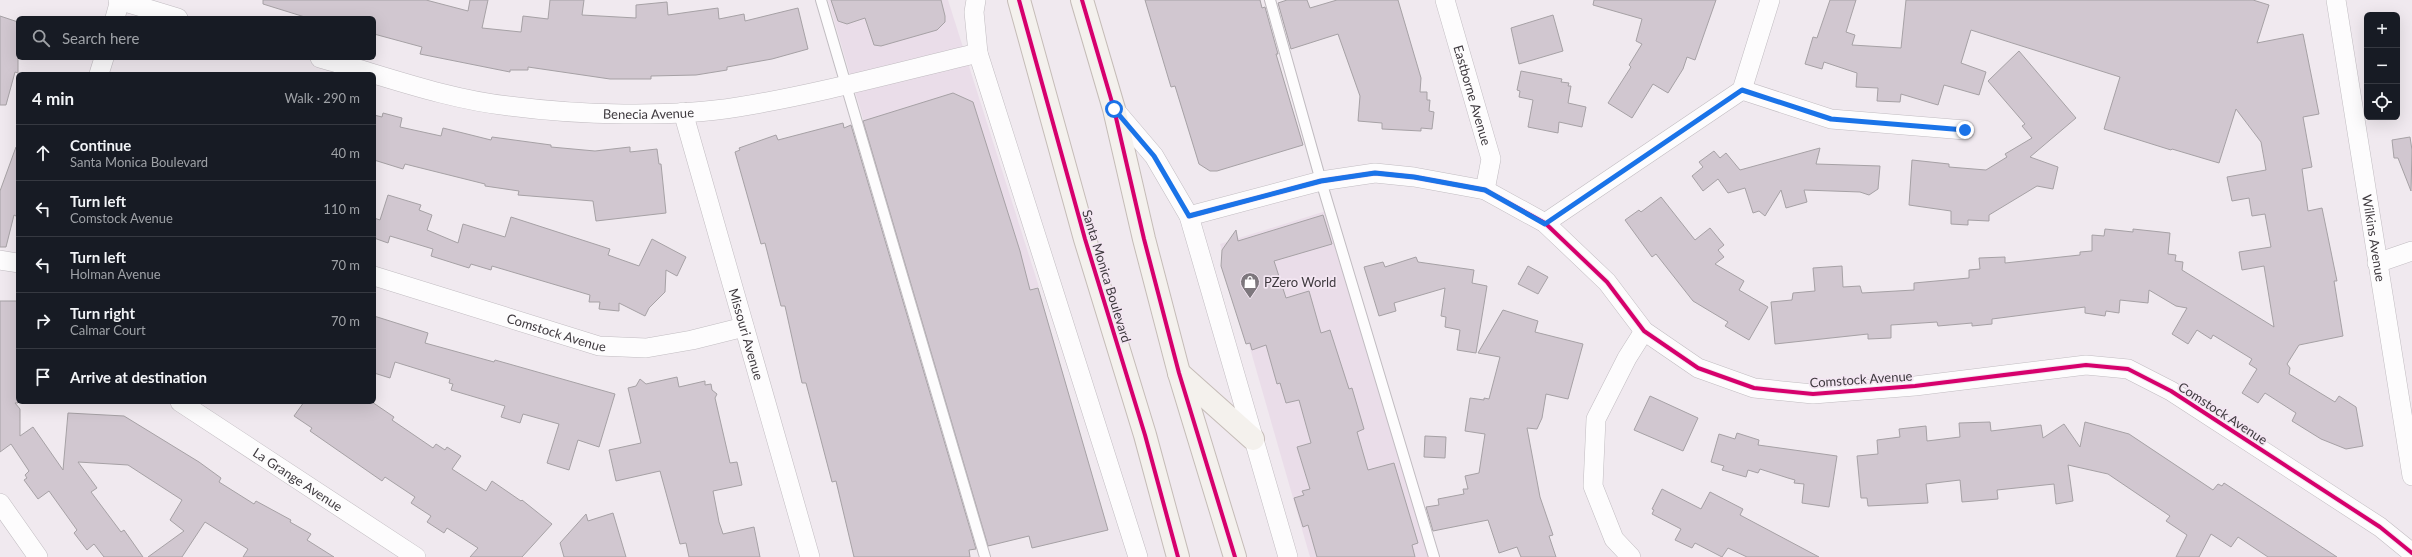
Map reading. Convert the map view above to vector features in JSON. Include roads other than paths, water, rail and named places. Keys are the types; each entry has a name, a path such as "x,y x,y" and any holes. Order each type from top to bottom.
{"main road":[{"name":"Santa Monica Boulevard","path":"1019,0 1085,239 1142,427 1178,557"},
{"path":"1082,0 1114,109 1144,239 1179,373 1235,557"},
{"path":"1179,373 1253,439"}],"street":[{"path":"115,16 119,0 171,16"},
{"path":"976,0 974,12 978,53 1135,557"},
{"name":"Eastborne Avenue","path":"1445,0 1491,159 1485,190"},
{"path":"1545,224 1742,90 1770,0"},
{"name":"Wilkins Avenue","path":"2336,0 2412,476"},
{"name":"Benecia Avenue","path":"376,74 443,93 508,106 578,112 683,112 736,107 846,85 978,53"},
{"path":"100,72 103,60"},
{"name":"Benecia Avenue","path":"327,60 369,72"},
{"path":"1742,90 1831,119 1965,130"},
{"path":"1114,109 1154,156 1189,216 1288,557"},
{"name":"Missouri Avenue","path":"683,112 810,557"},
{"name":"Comstock Avenue","path":"1189,216 1321,181 1375,173 1414,177 1485,190 1545,224 1607,282 1644,330 1698,368 1754,388 1813,394 1915,386 2086,365 2128,369 2171,391 2380,526 2412,553"},
{"path":"2377,264 2412,251"},
{"path":"0,260 16,263"},
{"name":"Comstock Avenue","path":"376,277 599,346 646,348 692,340 744,327"},
{"path":"1631,557 1614,539 1594,486 1596,419 1627,358 1644,330"},
{"name":"La Grange Avenue","path":"183,404 416,557"},
{"path":"0,503 38,557"}],"lane":[{"path":"821,0 985,557"},
{"path":"1270,0 1321,181 1434,557"}],"place":[{"name":"PZero World","path":"1250,299"}]}
